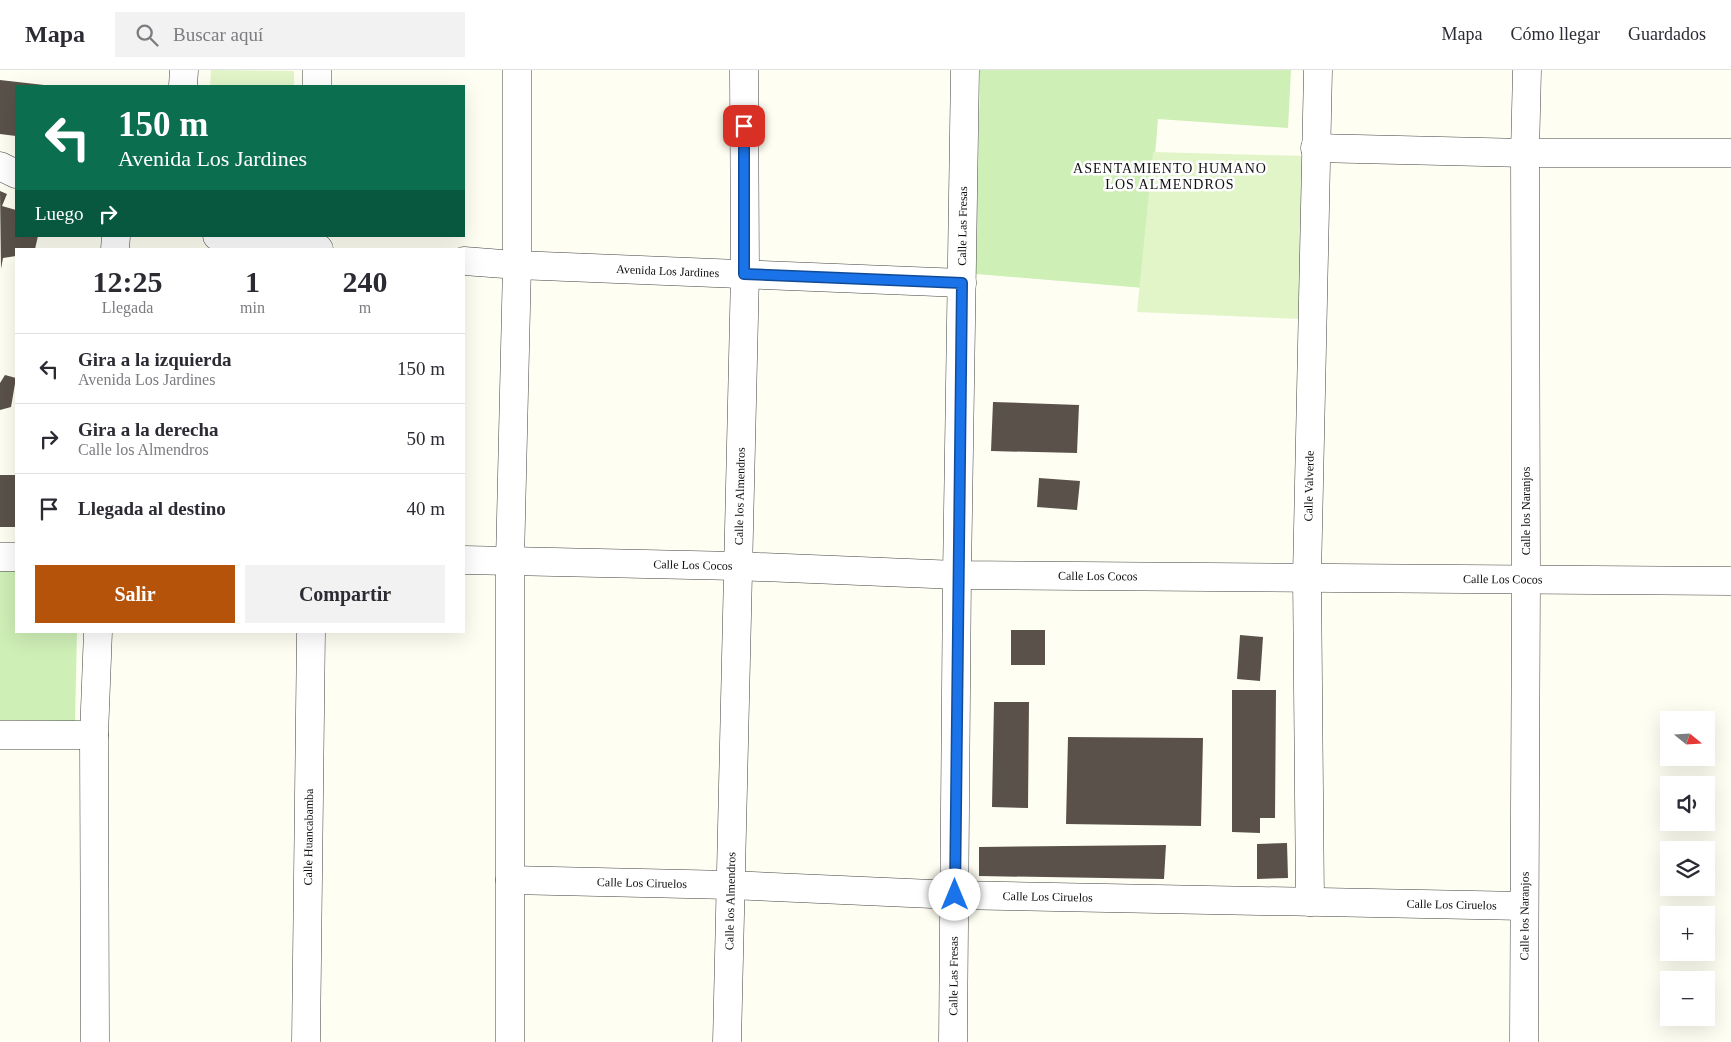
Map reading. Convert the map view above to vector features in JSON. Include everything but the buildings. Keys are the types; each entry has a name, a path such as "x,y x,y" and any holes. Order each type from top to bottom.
{"street":[{"path":"183,85 184,70"},
{"path":"317,70 317,85"},
{"path":"510,1042 510,561 517,265 517,70"},
{"name":"Calle los Almendros","path":"727,1042 736,566 744,274 744,70"},
{"name":"Calle Las Fresas","path":"953,1042 957,575 966,70"},
{"name":"Calle Valverde","path":"1310,902 1307,576 1318,70"},
{"name":"Calle los Naranjos","path":"1524,1042 1525,152 1527,70"},
{"path":"1315,148 1731,153"},
{"path":"0,166 15,174"},
{"path":"225,237 308,248"},
{"name":"Avenida Los Jardines","path":"465,261 517,265 962,283"},
{"path":"0,556 15,557"},
{"name":"Calle Los Cocos","path":"465,560 736,566 957,575 1307,576 1731,581"},
{"path":"95,1042 94,735 98,633"},
{"name":"Calle Huancabamba","path":"306,1042 311,633"},
{"path":"0,735 94,735"},
{"name":"Calle Los Ciruelos","path":"510,880 730,885 955,895 1524,906"}],"green space":[{"path":"211,70 294,71 294,85 210,85"},
{"path":"980,70 1291,70 1288,128 1158,119 1144,288 976,274"},
{"path":"1153,152 1305,156 1301,319 1137,312"},
{"path":"0,570 15,571 15,633 77,633 75,721 0,720"}],"district":[{"name":"ASENTAMIENTO HUMANO LOS ALMENDROS","path":"1170,176"}],"route":[{"path":"744,126 744,274 962,283 955,895"}]}
